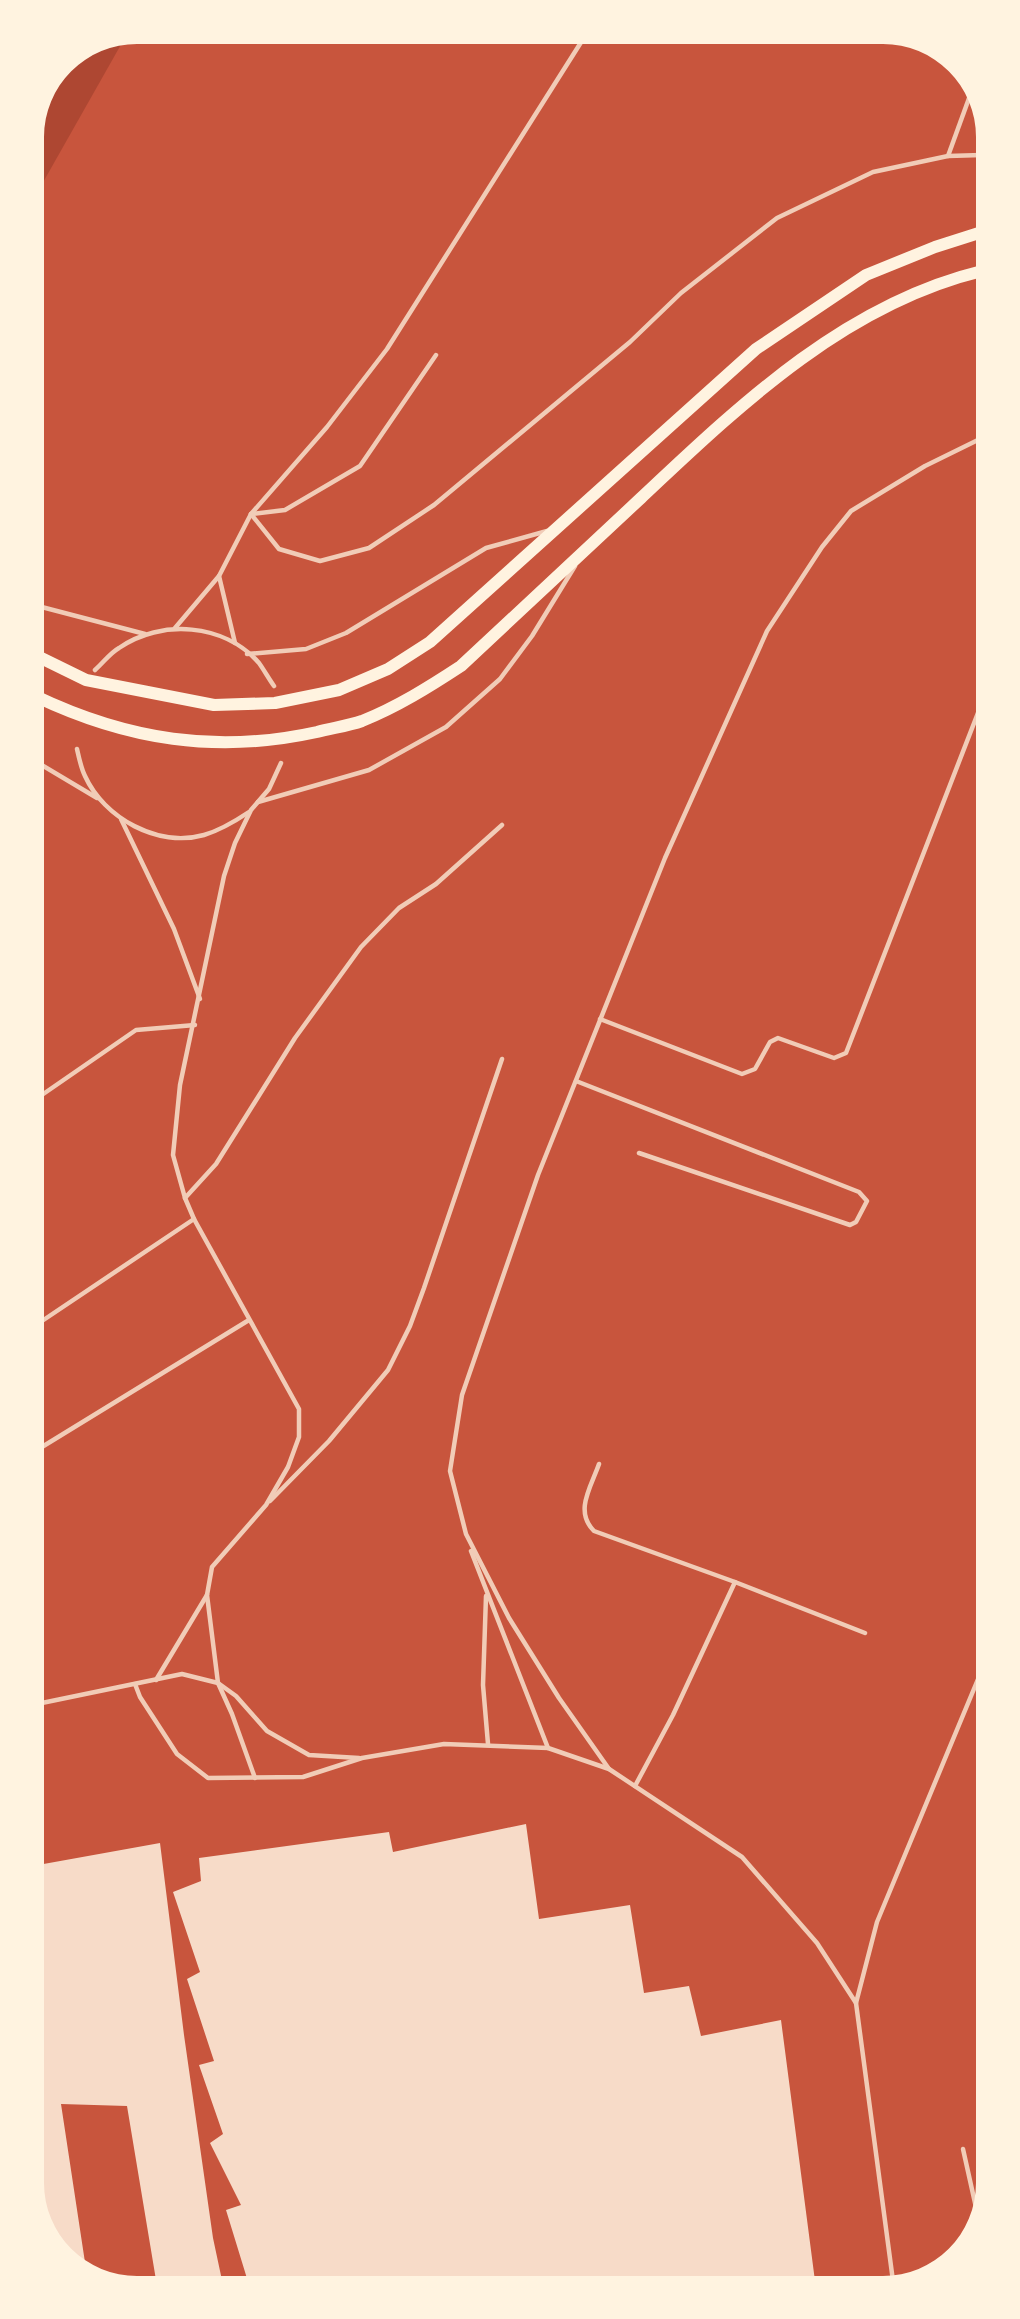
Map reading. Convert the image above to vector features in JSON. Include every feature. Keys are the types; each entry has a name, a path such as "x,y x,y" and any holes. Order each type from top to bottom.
{"main road":[{"path":"44,660 86,680 214,705 275,702 339,690 388,669 430,642 717,381 756,349 816,306 866,275 935,247 976,234"},
{"path":"44,700 79,717 156,738 216,743 285,739 359,722 413,698 460,666 767,383 826,341 894,303 955,278 976,273"}],"lane":[{"path":"175,628 219,576 250,514 327,427 387,349 580,44"},
{"path":"948,156 969,99"},
{"path":"250,514 279,549 320,561 369,548 434,505 630,342 681,293 777,219 873,172 948,156 976,155"},
{"path":"250,514 285,510 360,466 436,356"},
{"path":"548,1748 486,1593 466,1534 450,1471 462,1395 538,1175 600,1018 665,858 767,631 822,547 851,511 925,466 976,441"},
{"path":"247,654 306,649 346,633 486,548 555,529"},
{"path":"258,802 369,770 446,727 500,679 532,636 585,550"},
{"path":"219,576 235,644"},
{"path":"44,608 145,634"},
{"path":"95,670 118,648 145,634 175,628 206,631 235,644 258,662 274,686"},
{"path":"600,1018 742,1074 755,1069 770,1042 778,1038 834,1058 846,1053 976,718"},
{"path":"77,749 85,776 100,800"},
{"path":"44,766 100,800 121,819 155,834 174,837 202,836 228,826 251,810 269,789 281,763"},
{"path":"251,810 224,876 201,999 180,1085 173,1155 185,1198 194,1219 299,1409 298,1437 295,1447 288,1467 266,1505"},
{"path":"121,819 174,929 201,999"},
{"path":"185,1198 216,1164 295,1038 361,947 399,908 436,884 502,825"},
{"path":"44,1093 136,1030 195,1025"},
{"path":"255,1778 218,1683 207,1595 212,1567 266,1505 329,1441 388,1371 410,1326 424,1288 501,1059"},
{"path":"576,1081 858,1192 867,1201 856,1222 850,1225 639,1153"},
{"path":"44,1320 194,1219"},
{"path":"44,1446 249,1320"},
{"path":"599,1464 583,1509 584,1521 594,1531 866,1633"},
{"path":"466,1534 509,1618 559,1698 609,1769"},
{"path":"635,1786 673,1715 735,1582"},
{"path":"486,1593 483,1685 488,1744"},
{"path":"156,1680 207,1595"},
{"path":"44,1703 182,1674 218,1683 236,1695 267,1731 309,1755 362,1758"},
{"path":"135,1684 140,1697 177,1754 208,1778 303,1777 362,1758 444,1744 548,1748 609,1769 742,1857 818,1943 856,2003"},
{"path":"892,2275 856,2003 877,1922 976,1684"},
{"path":"963,2149 974,2201"}],"shaded area":[{"path":"121,45 44,181 44,131 53,96 63,80 85,59"}],"building":[{"path":"526,1824 539,1919 630,1905 644,1993 689,1986 701,2036 781,2020 814,2276 246,2275 226,2210 241,2205 210,2143 223,2134 199,2065 214,2061 187,1979 200,1972 173,1892 201,1881 199,1858 389,1832 393,1852"},
{"path":"160,1843 184,2035 213,2238 221,2275 155,2275 127,2106 61,2104 84,2259 63,2239 48,2212 44,2194 44,1864"}]}
